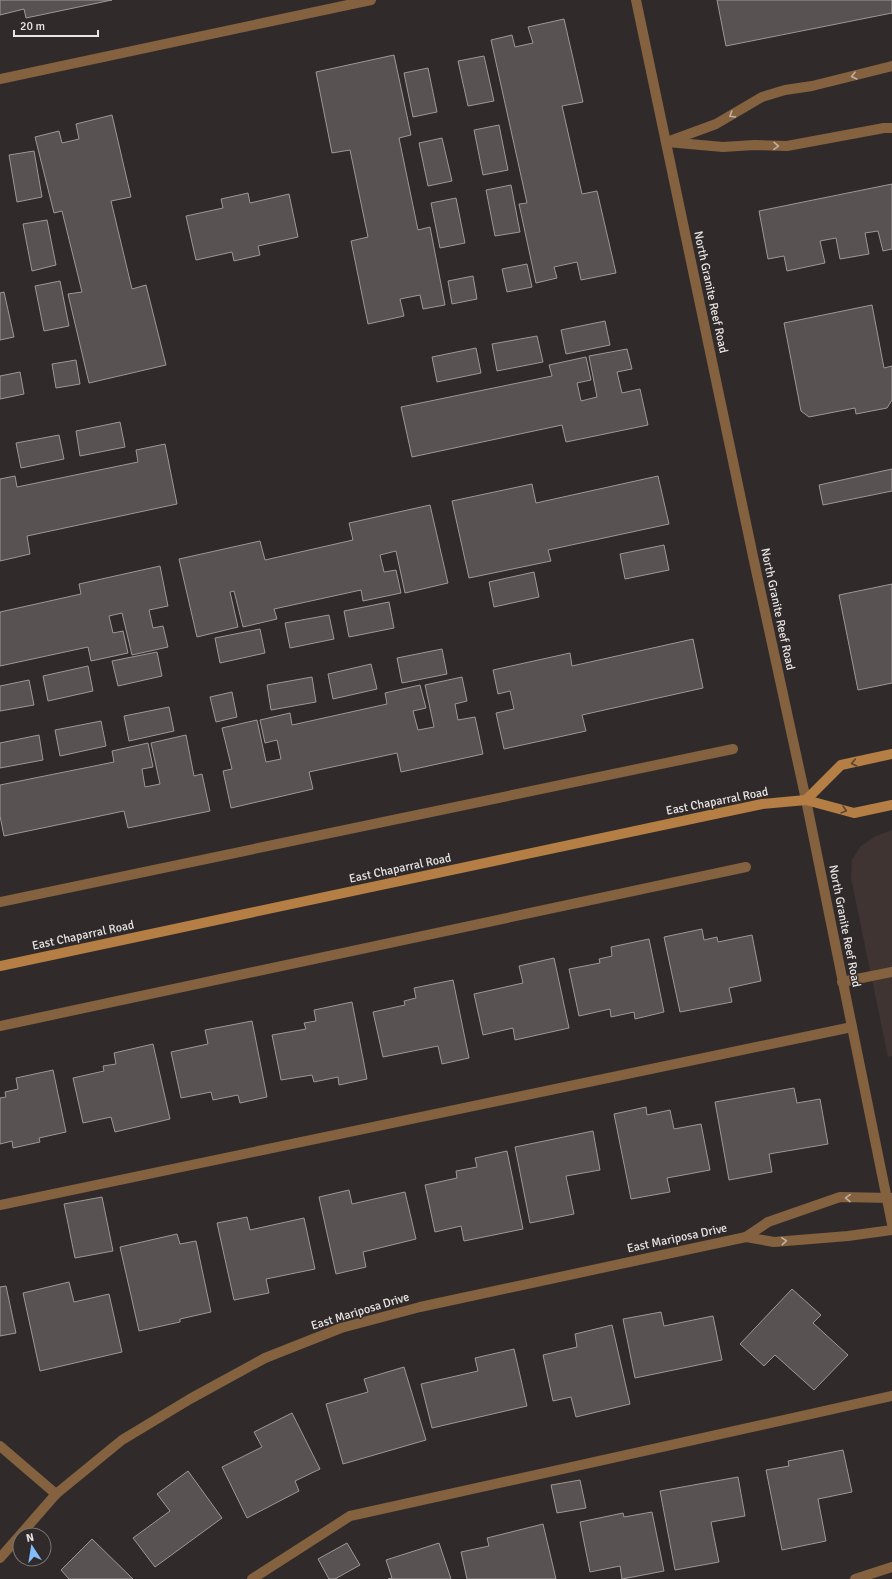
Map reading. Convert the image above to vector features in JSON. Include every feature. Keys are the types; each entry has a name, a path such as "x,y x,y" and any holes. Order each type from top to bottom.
{"main road":[{"path":"806,800 841,765 892,754"},
{"name":"East Chaparral Road","path":"0,966 762,804 806,800 854,813 892,805"}],"street":[{"path":"0,79 371,0"},
{"name":"North Granite Reef Road","path":"636,0 667,142 752,554 806,800 842,982 889,1198 892,1224"},
{"path":"667,142 716,124 762,97 785,90 812,86 892,66"},
{"path":"667,142 723,147 754,145 787,146 884,128 892,128"},
{"path":"0,902 733,749"},
{"path":"0,1026 746,868"},
{"path":"842,982 892,972"},
{"path":"0,1205 852,1027"},
{"name":"East Mariposa Drive","path":"0,1558 56,1494 122,1440 190,1399 265,1358 341,1328 420,1307 746,1237 768,1222 840,1197 889,1198"},
{"name":"East Mariposa Drive","path":"746,1237 774,1242 848,1236 892,1230"},
{"path":"252,1579 350,1516 892,1396"},
{"path":"0,1446 56,1494"},
{"path":"855,1579 892,1567"}],"shaded area":[{"path":"892,830 892,1056 888,1057 851,878 852,860 861,846 876,836"}],"building":[{"path":"0,0 112,0 26,18 24,9 0,15"},
{"path":"717,0 892,0 892,13 726,46"},
{"path":"564,19 583,102 562,106 582,194 597,191 616,273 581,280 577,262 554,267 557,278 536,283 519,204 527,203 491,40 512,35 515,47 533,43 528,27"},
{"path":"394,55 411,135 399,138 418,230 430,227 445,305 423,309 420,295 400,299 404,316 368,324 351,241 368,237 350,150 332,153 316,72"},
{"path":"484,56 494,101 468,106 458,61"},
{"path":"428,68 437,112 413,117 404,73"},
{"path":"112,115 131,197 111,201 132,289 146,285 166,365 89,383 68,294 82,292 62,211 54,213 35,137 59,131 62,143 79,139 76,124"},
{"path":"499,125 508,170 483,175 474,130"},
{"path":"442,138 452,181 428,186 419,143"},
{"path":"34,151 42,197 17,202 9,155"},
{"path":"892,184 892,249 883,251 878,231 865,233 869,254 840,259 836,238 820,241 825,263 787,271 784,256 768,259 759,211"},
{"path":"511,185 520,232 495,236 486,190"},
{"path":"248,193 250,203 289,194 298,237 258,246 260,255 234,261 232,252 196,260 186,216 223,208 221,199"},
{"path":"456,198 465,243 440,248 431,203"},
{"path":"47,220 56,265 32,271 23,224"},
{"path":"527,264 532,287 507,292 502,269"},
{"path":"473,276 477,299 452,304 448,281"},
{"path":"60,281 69,326 44,331 35,286"},
{"path":"4,292 14,337 0,340 0,293"},
{"path":"872,305 884,368 892,366 892,400 887,408 856,414 855,408 809,417 801,411 784,323"},
{"path":"605,321 610,345 566,354 561,330"},
{"path":"537,336 543,362 497,371 492,344"},
{"path":"476,348 481,373 437,382 432,357"},
{"path":"627,349 632,369 617,372 622,393 640,389 648,425 566,442 562,425 412,457 401,407 552,376 549,365 586,357 591,380 577,383 581,401 597,397 589,356"},
{"path":"76,360 80,384 56,388 52,364"},
{"path":"20,372 24,394 0,399 0,376"},
{"path":"120,422 125,447 80,456 76,431"},
{"path":"59,435 64,459 21,468 16,443"},
{"path":"165,444 177,504 27,536 30,554 0,561 0,479 15,476 17,487 138,462 136,450"},
{"path":"892,469 892,491 823,505 819,485"},
{"path":"658,476 669,524 548,550 551,561 469,578 452,501 532,484 536,503"},
{"path":"430,505 448,583 405,593 396,551 380,555 384,572 396,570 401,593 363,601 361,590 274,609 277,619 243,627 234,591 230,592 238,627 197,637 179,559 260,541 265,560 353,540 349,523"},
{"path":"664,545 669,570 625,579 620,554"},
{"path":"160,566 168,606 149,610 153,628 163,626 168,647 132,655 122,613 109,616 113,633 123,631 128,653 91,661 88,647 0,666 0,612 81,594 79,584"},
{"path":"534,572 539,597 494,607 489,582"},
{"path":"892,584 892,683 858,690 839,595"},
{"path":"389,602 394,628 349,637 344,611"},
{"path":"329,615 334,639 290,648 285,623"},
{"path":"260,629 265,653 220,663 215,638"},
{"path":"693,639 703,688 582,715 586,731 504,749 496,713 514,709 510,691 498,694 493,670 570,653 572,666"},
{"path":"442,649 447,674 402,683 397,658"},
{"path":"157,652 162,676 118,686 112,661"},
{"path":"371,664 377,689 333,699 328,674"},
{"path":"88,666 93,691 48,701 43,676"},
{"path":"312,677 316,702 271,710 267,685"},
{"path":"462,677 467,701 455,704 458,720 475,717 483,754 401,772 397,753 309,772 313,789 231,808 223,771 232,769 222,728 257,720 266,762 281,759 277,740 265,743 260,720 290,713 292,725 387,704 385,693 420,685 426,708 413,711 418,730 434,727 425,685"},
{"path":"29,680 34,705 0,711 0,686"},
{"path":"232,692 237,717 216,722 210,697"},
{"path":"169,707 174,731 129,741 124,716"},
{"path":"101,721 106,746 60,756 55,730"},
{"path":"39,735 43,760 0,768 0,743"},
{"path":"186,735 194,776 202,774 210,811 128,828 124,811 4,836 0,816 0,785 114,762 112,751 148,743 153,767 142,769 145,787 160,784 151,743"},
{"path":"702,929 704,940 717,937 718,942 752,935 761,981 729,988 732,1002 680,1012 664,937"},
{"path":"649,939 664,1012 635,1019 634,1012 611,1017 610,1009 579,1016 569,969 600,963 599,959 612,956 611,947"},
{"path":"554,958 569,1028 515,1040 513,1028 483,1035 474,994 523,983 519,966"},
{"path":"453,980 469,1058 442,1064 438,1046 383,1057 373,1012 405,1005 404,1001 416,998 414,988"},
{"path":"352,1002 367,1079 339,1085 338,1077 314,1082 312,1075 281,1080 272,1035 306,1029 304,1023 316,1021 314,1010"},
{"path":"252,1021 267,1097 240,1103 238,1095 213,1100 211,1092 181,1098 171,1052 208,1044 205,1030"},
{"path":"153,1044 170,1119 115,1132 111,1117 83,1123 73,1078 104,1071 103,1066 116,1064 114,1053"},
{"path":"53,1070 66,1132 39,1138 40,1142 13,1148 12,1141 0,1144 0,1098 6,1097 5,1092 18,1089 16,1078"},
{"path":"794,1088 797,1103 820,1099 828,1144 769,1154 772,1172 729,1180 715,1102"},
{"path":"646,1107 647,1115 670,1110 674,1129 701,1124 710,1170 667,1178 670,1192 631,1199 614,1114"},
{"path":"593,1131 600,1170 566,1176 574,1214 530,1223 515,1147"},
{"path":"507,1151 523,1229 464,1241 461,1226 435,1232 425,1185 457,1178 456,1171 477,1167 475,1158"},
{"path":"349,1190 352,1204 405,1192 416,1239 363,1252 366,1267 336,1274 319,1197"},
{"path":"102,1197 113,1251 75,1258 64,1204"},
{"path":"247,1217 250,1230 304,1218 315,1269 266,1279 269,1293 234,1300 217,1223"},
{"path":"177,1234 180,1244 196,1241 211,1312 180,1319 180,1322 139,1331 120,1247"},
{"path":"69,1282 74,1302 109,1294 122,1352 40,1371 23,1293"},
{"path":"6,1286 16,1333 0,1336 0,1287"},
{"path":"792,1289 821,1315 813,1323 848,1355 814,1390 775,1355 764,1366 740,1344"},
{"path":"661,1312 664,1326 713,1316 722,1360 635,1378 623,1319"},
{"path":"612,1325 630,1404 576,1417 571,1397 553,1401 543,1355 577,1347 575,1334"},
{"path":"514,1349 527,1406 432,1428 421,1384 478,1371 475,1358"},
{"path":"404,1367 426,1440 343,1464 326,1404 368,1392 364,1379"},
{"path":"292,1413 320,1469 295,1481 299,1491 247,1518 222,1467 262,1447 254,1432"},
{"path":"843,1450 852,1492 818,1499 826,1541 782,1550 766,1470 789,1466 788,1461"},
{"path":"188,1471 222,1518 155,1567 133,1538 170,1511 157,1494"},
{"path":"738,1477 745,1516 711,1522 719,1562 675,1570 660,1491"},
{"path":"580,1480 586,1508 557,1513 551,1485"},
{"path":"652,1512 664,1571 622,1579 620,1566 590,1572 580,1522 623,1513 624,1517"},
{"path":"543,1524 556,1579 467,1579 461,1552 489,1546 487,1538"},
{"path":"92,1539 133,1579 69,1579 61,1570"},
{"path":"347,1543 360,1565 335,1579 329,1579 318,1559"},
{"path":"439,1543 451,1579 388,1579 392,1578 386,1560"}]}
